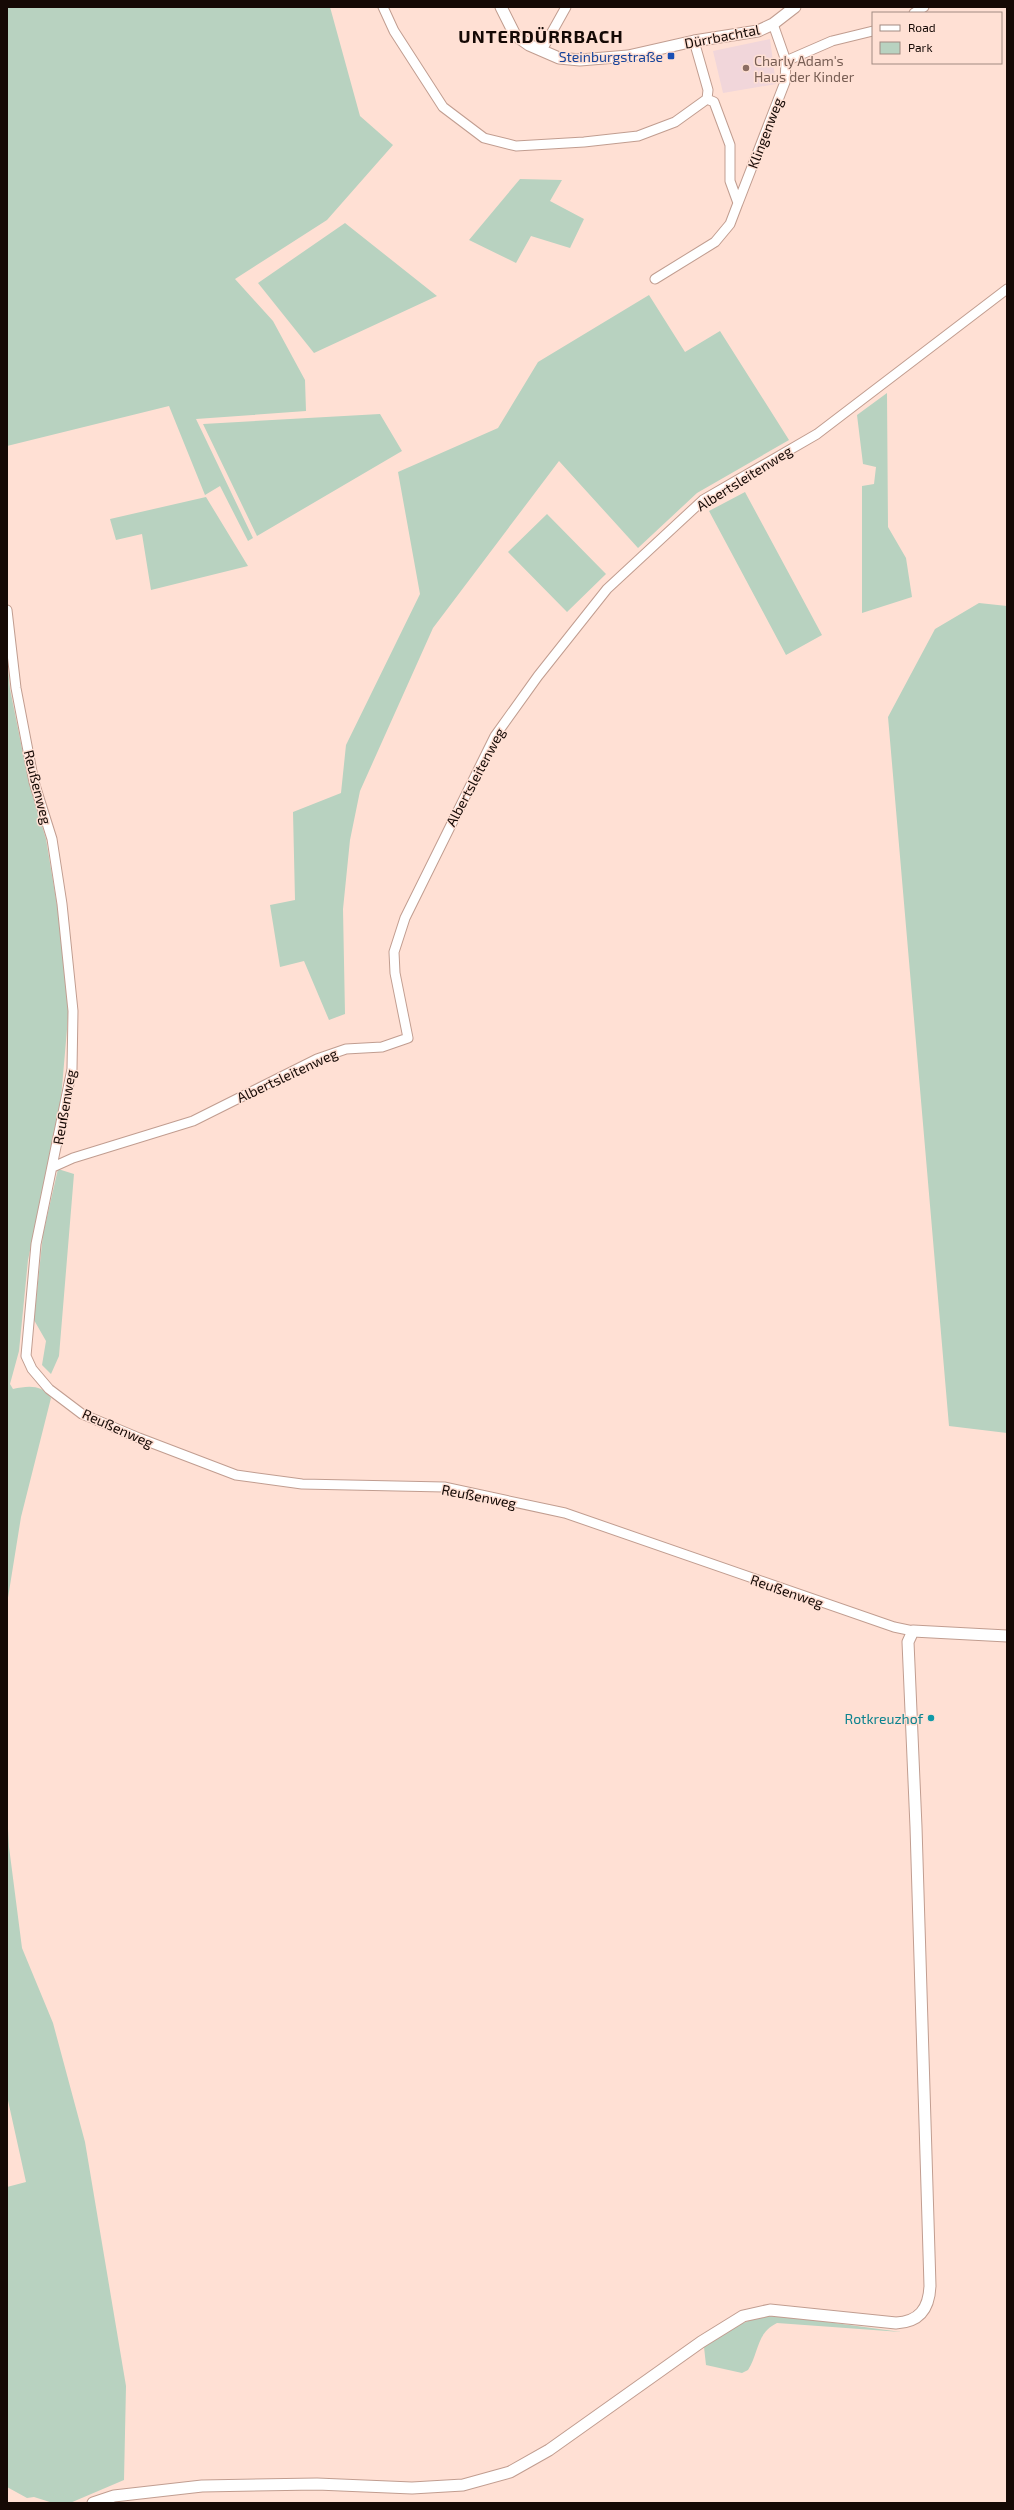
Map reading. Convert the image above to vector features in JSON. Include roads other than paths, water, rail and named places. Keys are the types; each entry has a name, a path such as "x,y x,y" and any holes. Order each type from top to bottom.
{"street":[{"path":"383,7 394,31 443,107 484,138 516,146 584,142 638,136 675,122 707,99 708,90 694,41"},
{"name":"Dürrbachtal","path":"501,7 502,14 515,35 529,45 559,58 580,60 628,56 694,41 758,31 774,24 794,7"},
{"path":"542,50 566,7"},
{"name":"Klingenweg","path":"655,279 715,242 730,224 785,82 786,61 774,24"},
{"path":"786,61 832,41 872,31"},
{"path":"707,99 714,102 730,145 730,181 738,203"},
{"name":"Albertsleitenweg","path":"53,1167 193,1121 317,1059 346,1049 382,1046 408,1038 395,973 394,952 405,918 495,736 538,676 603,595 703,500 817,434 1007,289"},
{"name":"Reußenweg","path":"7,610 16,688 34,782 52,839 62,904 73,1011 72,1069 36,1244 26,1356 32,1369 49,1389 82,1414 139,1438 236,1475 302,1484 444,1487 565,1513 783,1590 894,1627 913,1631"},
{"path":"94,2503 114,2496 202,2486 317,2484 412,2488 463,2485 510,2472 549,2450 700,2342 743,2316 770,2310 896,2323 907,2322 920,2315 926,2307 930,2286 916,1827 908,1680 908,1642 913,1631 1007,1636"}],"place":[{"name":"Steinburgstraße","path":"671,56"},
{"name":"Charly Adam's Haus der Kinder","path":"746,68"},
{"name":"Rotkreuzhof","path":"931,1718"}],"district":[{"name":"UNTERDÜRRBACH","path":"541,36"}]}
